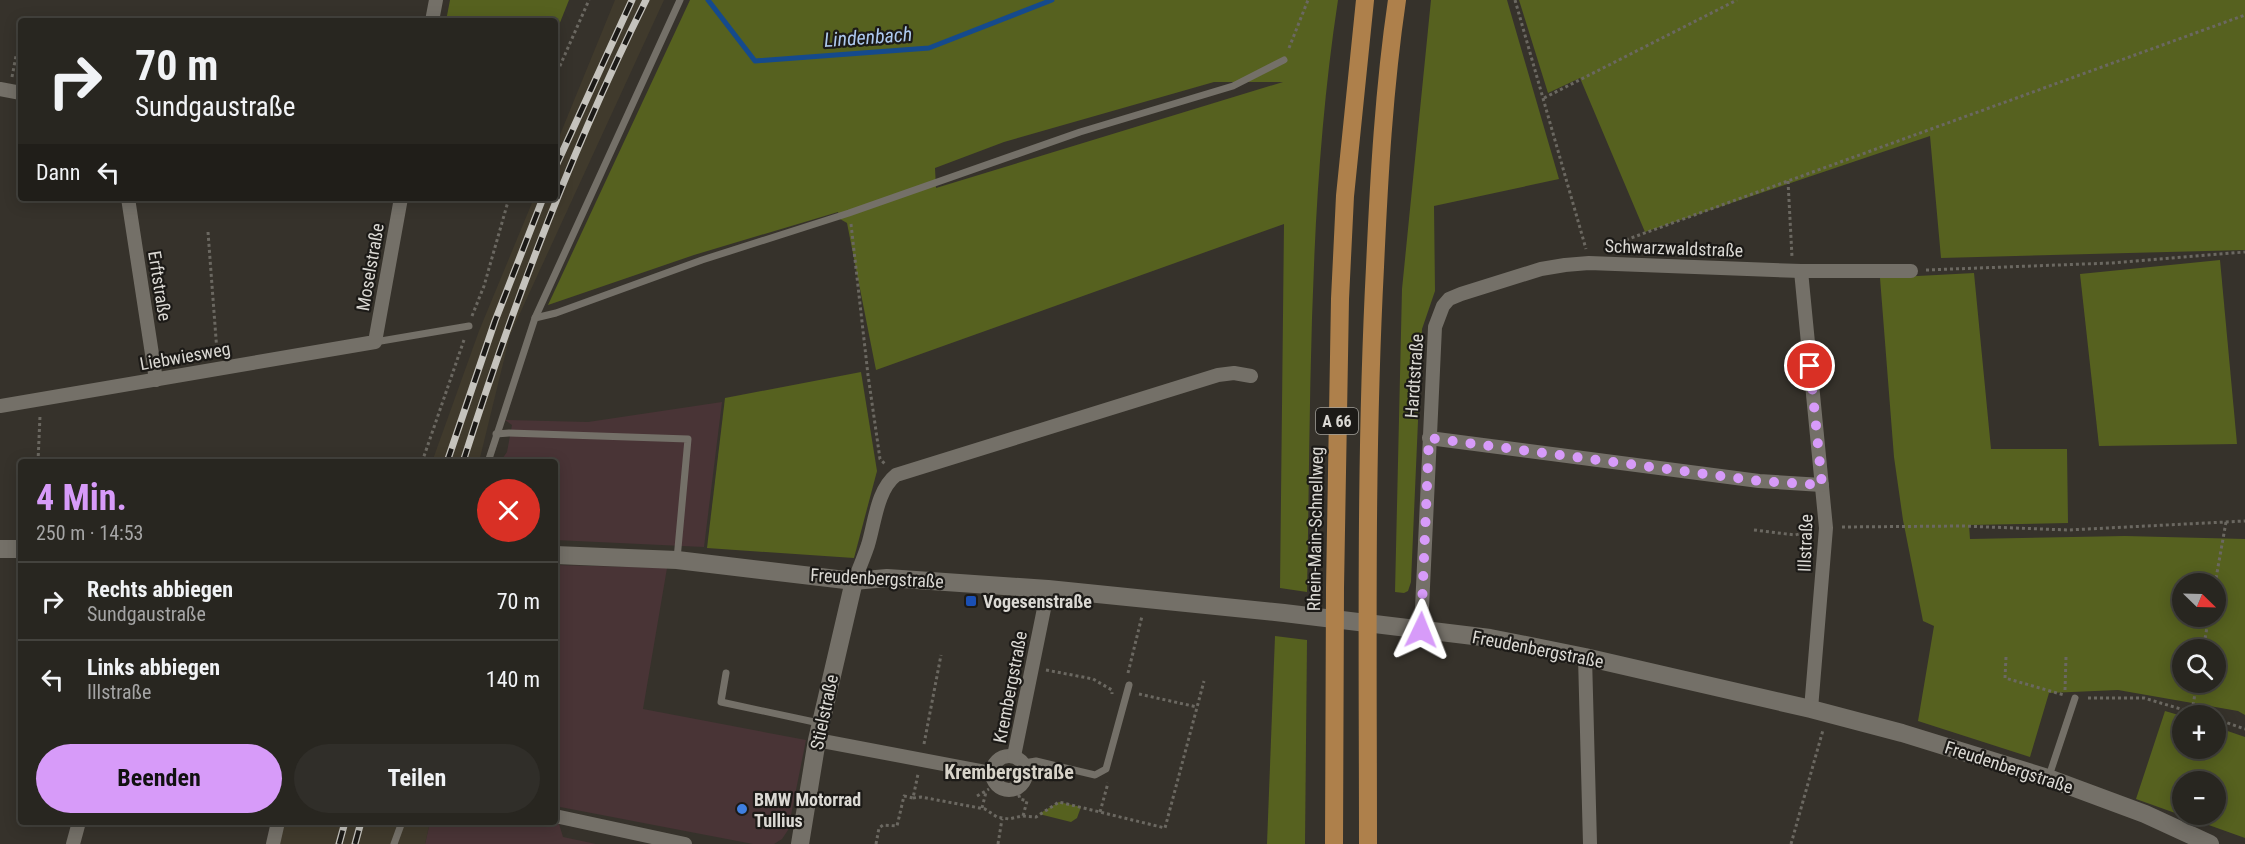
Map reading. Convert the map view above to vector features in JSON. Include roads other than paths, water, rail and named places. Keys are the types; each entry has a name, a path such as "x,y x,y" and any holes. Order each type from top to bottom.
{"highway":[{"name":"Rhein-Main-Schnellweg","path":"1334,844 1340,311 1345,196 1365,0"},
{"name":"A 66","path":"1368,844 1369,404 1378,196 1397,0"}],"street":[{"path":"433,18 436,0"},
{"path":"0,89 18,92"},
{"name":"Erftstraße","path":"128,201 156,380"},
{"name":"Moselstraße","path":"375,342 399,201"},
{"name":"Schwarzwaldstraße","path":"1443,306 1449,299 1491,283 1541,269 1590,263 1797,270 1911,271"},
{"name":"Illstraße","path":"1797,270 1826,528 1819,711"},
{"name":"Hardtstraße","path":"1413,629 1429,438 1435,327 1443,306"},
{"name":"Liebwiesweg","path":"0,406 375,342"},
{"path":"854,581 865,554 881,496 896,475 1218,375 1234,373 1251,376"},
{"path":"1429,438 1759,481 1822,485"},
{"path":"0,549 18,549"},
{"name":"Freudenbergstraße","path":"558,555 677,560 854,581 887,578 1048,589 1284,613 1490,638 1585,657 1819,711 1902,733 2048,778 2145,814 2210,844"},
{"name":"Stielstraße","path":"800,844 819,731 854,581"},
{"name":"Krembergstraße","path":"1019,760 1004,756 995,763 991,773 995,784 1000,788 1018,794 1026,778 1019,760 1032,668 1048,589"},
{"path":"1585,657 1590,844"},
{"path":"819,731 919,767 991,773"},
{"path":"558,817 685,844"},
{"path":"73,844 78,825"},
{"path":"273,844 277,825"}],"lane":[{"path":"489,459 535,318 680,0"},
{"path":"535,318 556,313 702,260 849,213 1080,132 1233,86 1284,60"},
{"path":"375,342 469,326"},
{"path":"496,434 688,440 677,560"},
{"path":"726,673 721,702 819,731"},
{"path":"1019,760 1095,775 1106,769 1128,689"},
{"path":"2048,778 2075,698"},
{"path":"394,844 401,825"}],"waterway":[{"name":"Lindenbach","path":"708,0 755,61 929,48 1052,0"}],"railway":[{"path":"558,161 632,0"},
{"path":"558,198 593,113 646,0"},
{"path":"448,459 495,321 542,201"},
{"path":"464,459 502,344 557,201"},
{"path":"339,844 344,825"},
{"path":"355,844 360,825"}],"place":[{"name":"Vogesenstraße","path":"971,601"},
{"name":"BMW Motorrad Tullius","path":"742,809"}],"district":[{"name":"Krembergstraße","path":"1009,772"}]}
